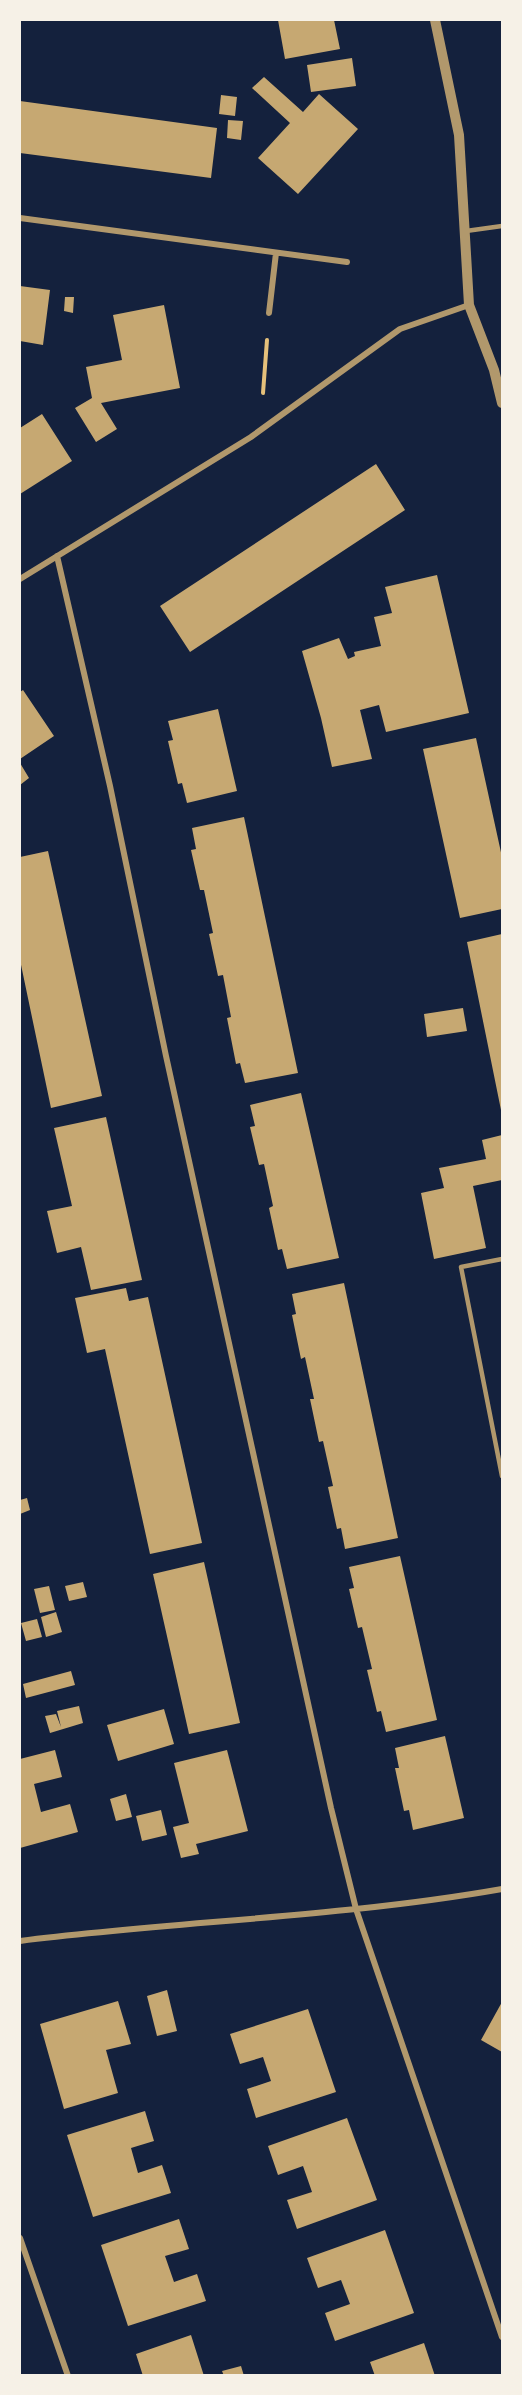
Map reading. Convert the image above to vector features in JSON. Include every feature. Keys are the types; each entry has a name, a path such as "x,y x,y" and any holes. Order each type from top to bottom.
{"street":[{"path":"435,20 459,135 470,306 494,370 502,403"},
{"path":"20,218 347,262"},
{"path":"269,313 276,253"},
{"path":"20,579 260,431 400,329 470,306"},
{"path":"57,556 110,786 166,1056 277,1562 356,1909 502,2337"},
{"path":"20,1941 107,1930 432,1901 502,1889"},
{"path":"20,2238 68,2376"}],"lane":[{"path":"466,231 502,226"},
{"path":"502,1259 461,1267 502,1476"}],"path":[{"path":"260,431 269,313"}],"building":[{"path":"278,20 334,20 340,49 285,59"},
{"path":"352,58 356,86 311,92 307,65"},
{"path":"264,77 303,112 319,94 358,129 298,194 258,158 290,123 252,88"},
{"path":"221,95 237,97 235,116 219,114"},
{"path":"20,101 217,128 211,178 20,153"},
{"path":"228,120 243,121 241,140 227,138"},
{"path":"20,286 50,290 43,345 20,341"},
{"path":"65,297 74,297 73,313 64,311"},
{"path":"164,305 180,388 101,403 117,429 96,442 75,408 92,398 86,367 122,360 113,315"},
{"path":"42,414 72,461 20,494 20,428"},
{"path":"376,464 405,510 190,652 160,606"},
{"path":"437,575 469,713 386,732 379,705 360,710 372,759 332,767 302,651 339,638 348,659 355,656 354,652 381,646 374,617 392,613 385,587"},
{"path":"23,690 54,736 20,759 20,692"},
{"path":"218,709 237,791 187,803 182,783 178,784 168,741 173,740 168,721"},
{"path":"476,738 502,857 502,909 460,918 423,749"},
{"path":"20,763 29,778 20,785"},
{"path":"244,817 298,1073 245,1083 240,1063 236,1064 227,1018 231,1017 223,975 218,976 209,934 213,933 204,890 200,890 191,850 196,849 192,828"},
{"path":"48,851 102,1096 51,1108 20,960 20,857"},
{"path":"502,934 502,1110 501,1110 467,942"},
{"path":"463,1008 467,1031 427,1037 424,1014"},
{"path":"301,1093 339,1258 287,1269 282,1249 278,1250 269,1208 273,1206 264,1164 259,1165 250,1127 255,1126 250,1105"},
{"path":"106,1117 142,1280 91,1290 81,1247 57,1253 47,1211 72,1206 54,1128"},
{"path":"502,1135 502,1180 473,1186 486,1248 434,1259 421,1193 444,1188 439,1168 486,1159 482,1140"},
{"path":"344,1283 398,1538 345,1549 341,1528 337,1529 328,1487 333,1486 323,1441 319,1442 310,1399 314,1399 305,1357 301,1359 292,1315 296,1314 292,1294"},
{"path":"126,1288 129,1301 148,1297 202,1543 150,1554 105,1349 87,1353 75,1298"},
{"path":"27,1498 30,1510 20,1514 20,1500"},
{"path":"400,1556 437,1720 386,1732 381,1711 377,1712 367,1670 372,1669 362,1627 358,1628 349,1589 354,1588 349,1567"},
{"path":"204,1562 240,1723 189,1734 153,1574"},
{"path":"83,1582 87,1597 69,1601 65,1586"},
{"path":"49,1586 55,1610 40,1613 34,1589"},
{"path":"56,1612 62,1632 46,1637 41,1617"},
{"path":"37,1619 42,1637 26,1641 21,1623"},
{"path":"71,1671 75,1685 26,1698 23,1684"},
{"path":"79,1706 83,1723 50,1733 45,1716 56,1714 61,1727 57,1711"},
{"path":"164,1709 174,1744 118,1761 107,1725"},
{"path":"445,1736 464,1818 413,1830 409,1810 404,1811 395,1768 399,1768 395,1748"},
{"path":"55,1750 62,1777 34,1784 41,1812 70,1804 78,1832 20,1848 20,1759"},
{"path":"227,1750 248,1831 196,1844 199,1854 181,1858 173,1827 189,1823 174,1763"},
{"path":"126,1794 132,1817 116,1821 110,1799"},
{"path":"161,1810 167,1835 142,1841 136,1816"},
{"path":"167,1990 177,2031 157,2036 147,1996"},
{"path":"118,2001 131,2044 106,2050 118,2093 64,2109 40,2024"},
{"path":"502,2002 502,2052 481,2040"},
{"path":"308,2009 336,2092 256,2118 247,2089 271,2081 263,2057 240,2064 230,2034"},
{"path":"145,2111 154,2141 131,2148 138,2173 162,2165 171,2193 93,2217 67,2135"},
{"path":"347,2118 377,2200 297,2229 287,2200 312,2192 303,2166 278,2175 268,2146"},
{"path":"179,2219 189,2249 165,2256 174,2282 197,2274 206,2301 128,2326 101,2245"},
{"path":"385,2230 414,2313 335,2341 325,2313 350,2304 341,2280 318,2288 307,2258"},
{"path":"191,2335 204,2376 143,2376 136,2354"},
{"path":"424,2343 435,2376 375,2376 370,2362"},
{"path":"241,2366 244,2376 224,2376 222,2371"}]}
